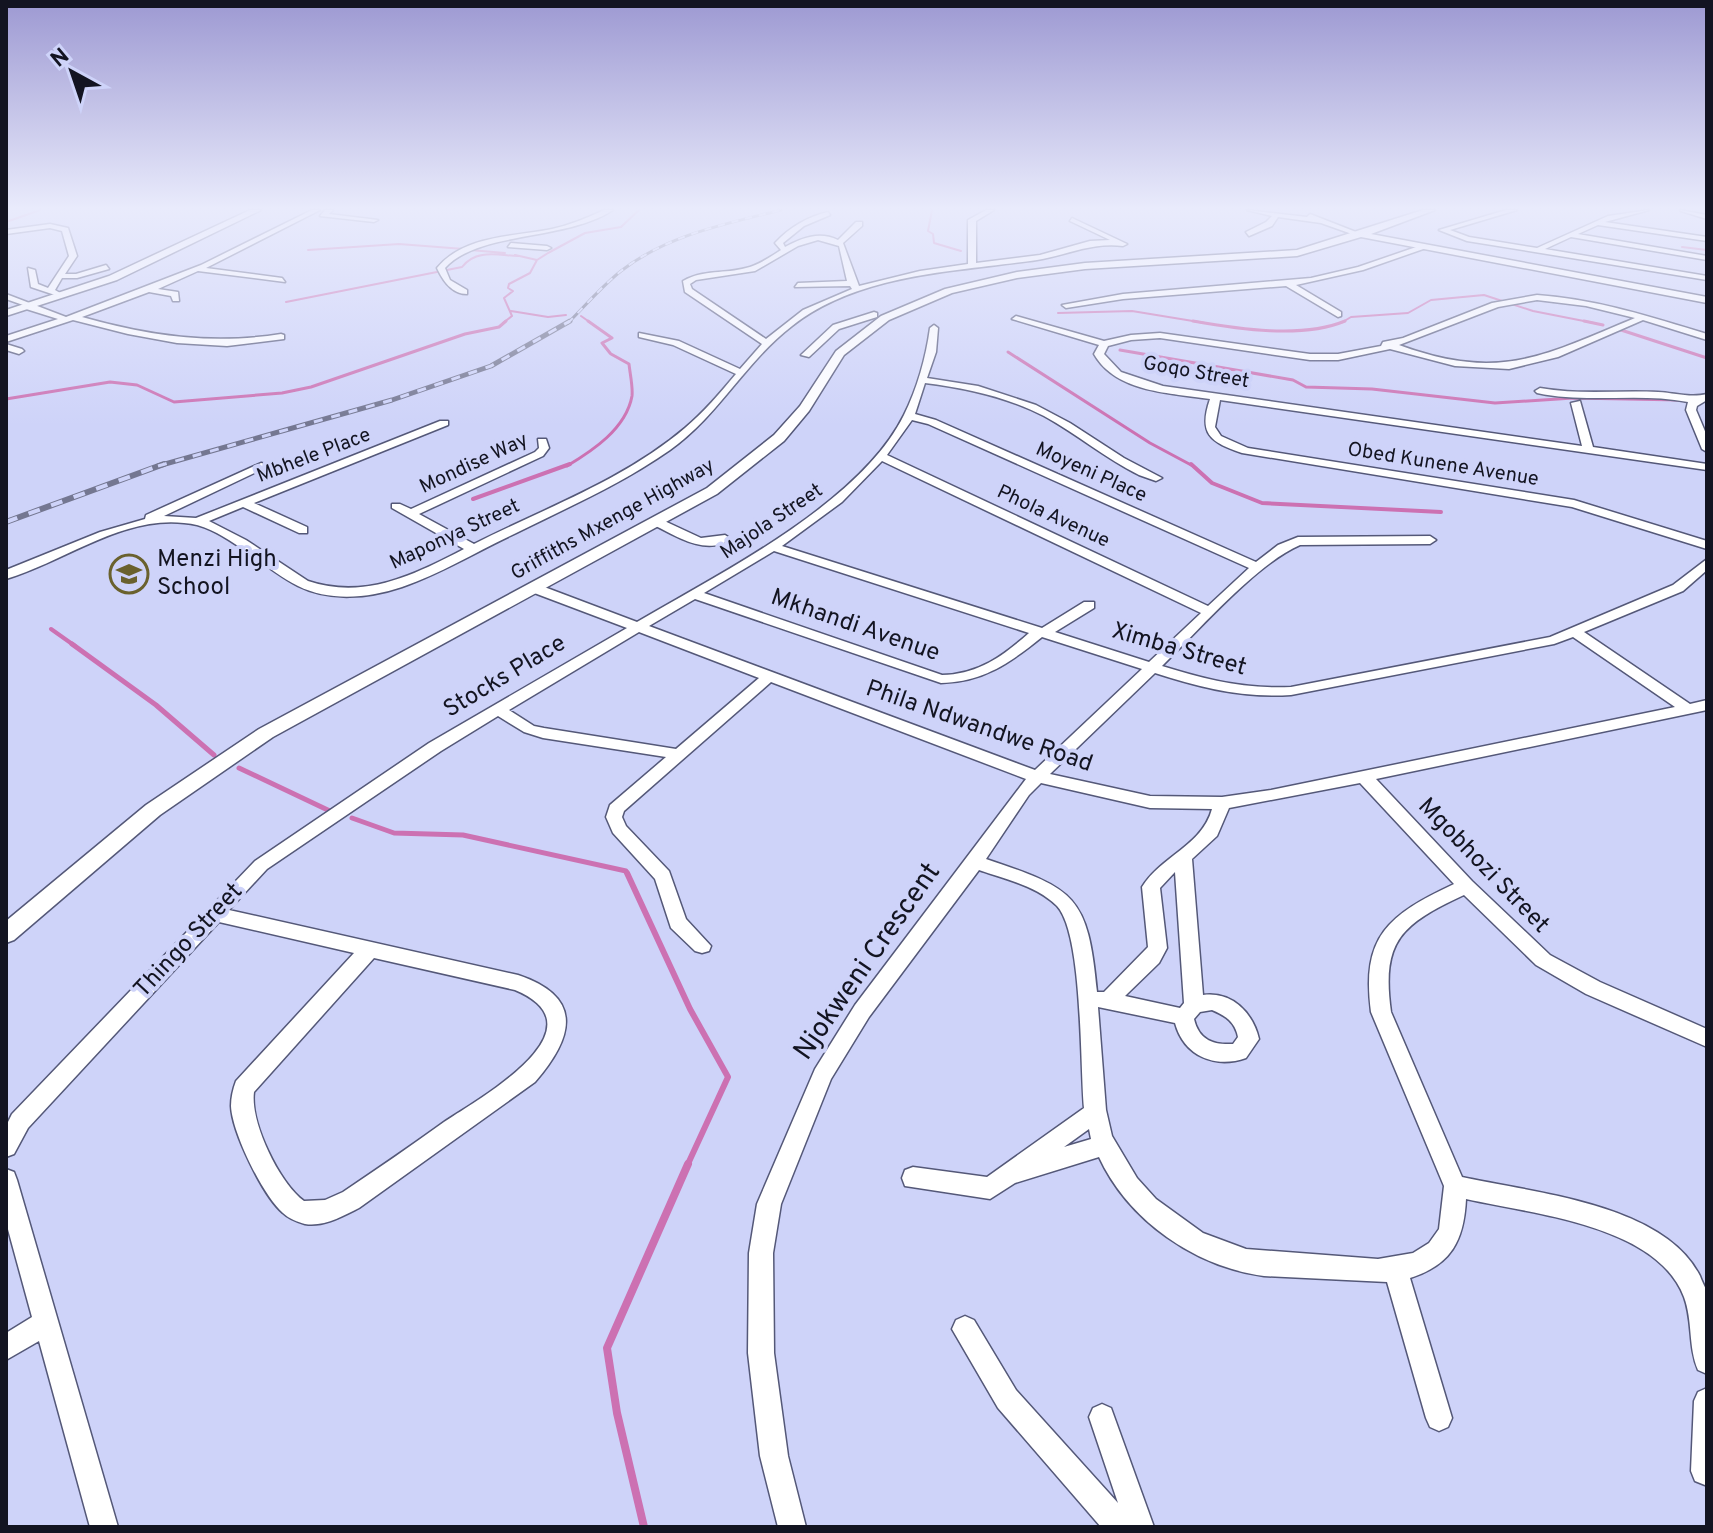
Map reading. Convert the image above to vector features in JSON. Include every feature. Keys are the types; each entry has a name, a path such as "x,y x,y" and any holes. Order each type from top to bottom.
{"street":[{"path":"33,282 34,285 63,295"},
{"path":"50,291 56,282"},
{"path":"6,313 101,282"},
{"path":"6,339 72,319 171,282"},
{"path":"222,286 232,282"},
{"path":"451,282 464,292"},
{"path":"690,282 685,285 688,290 766,343"},
{"path":"798,285 854,286 853,282"},
{"name":"Maponya Street","path":"198,521 303,584 331,592 379,589 473,549 643,463 704,417 766,343 789,323 832,304 854,286 875,282"},
{"name":"Griffiths Mxenge Highway","path":"6,934 119,837 223,760 343,688 712,491 765,451 793,423 840,353 880,316 949,291 993,282"},
{"path":"1066,305 1125,294 1301,282"},
{"path":"1609,282 1707,300"},
{"path":"1288,284 1338,314"},
{"path":"150,290 175,294 176,299"},
{"path":"6,296 72,319 142,336 234,345 281,337"},
{"name":"Goqo Street","path":"1707,337 1643,318 1555,300 1524,298 1361,353 1329,357 1152,336 1104,344 1099,354 1120,375 1148,385 1707,467"},
{"path":"850,309 880,316"},
{"path":"806,355 836,327 880,316"},
{"path":"1386,344 1434,359 1513,365 1540,359 1643,318"},
{"path":"1016,319 1104,344"},
{"name":"Majola Street","path":"634,628 773,547 822,513 881,456 909,416 931,352 934,328"},
{"path":"642,335 679,344 742,373"},
{"path":"6,347 19,351"},
{"path":"921,380 971,385 1000,396 1058,421 1118,463 1156,478"},
{"path":"1540,391 1593,397 1677,395 1702,399"},
{"name":"Obed Kunene Avenue","path":"1216,397 1207,419 1209,430 1218,439 1246,451 1556,500 1707,545"},
{"path":"1702,399 1691,410 1707,449"},
{"path":"1576,403 1588,450"},
{"name":"Moyeni Place","path":"909,416 932,422 1257,567"},
{"name":"Mbhele Place","path":"198,521 444,423"},
{"name":"Mondise Way","path":"410,514 539,454 544,448 542,441"},
{"name":"Phola Avenue","path":"881,456 1209,612"},
{"path":"6,575 138,524 265,465"},
{"path":"244,503 303,530"},
{"path":"396,506 473,549"},
{"path":"138,524 172,519 198,521"},
{"path":"658,522 701,542 713,544 725,539"},
{"name":"Njokweni Crescent","path":"792,1527 774,1456 761,1353 761,1253 769,1204 822,1075 862,1011 1037,777 1257,567 1282,548 1298,541 1430,540"},
{"name":"Ximba Street","path":"773,547 1235,692 1274,692 1538,644 1575,632 1678,588 1707,563"},
{"name":"Phila Ndwandwe Road","path":"534,588 1037,777 1150,802 1222,803 1364,777 1707,705"},
{"name":"Mkhandi Avenue","path":"693,594 941,679 960,680 987,673 1042,632 1089,605"},
{"name":"Stocks Place","path":"403,769 634,628"},
{"path":"1575,632 1688,709"},
{"path":"702,946 678,923 663,876 619,829 614,817 616,809 769,677"},
{"path":"497,709 520,724 543,733 678,754"},
{"name":"Thingo Street","path":"6,1147 13,1127 261,865 403,769"},
{"name":"Mgobhozi Street","path":"1364,777 1466,886 1543,960 1593,988 1707,1038"},
{"path":"1096,999 1152,958 1158,948 1151,887 1213,833 1222,803"},
{"path":"1096,999 1189,1011 1183,857"},
{"path":"975,862 1032,883 1064,902 1078,929 1096,999 1095,1112 1104,1145 1120,1176 1143,1201 1172,1225 1209,1248 1246,1261 1395,1269 1417,1266 1437,1254 1449,1236 1455,1215 1455,1186 1381,1012 1375,986 1377,962 1399,923 1421,907 1466,886"},
{"path":"215,914 534,988 553,1002 558,1029 543,1060 503,1095 351,1200 330,1210 309,1214 295,1210 282,1197 243,1116 244,1088 368,951"},
{"path":"913,1178 990,1188 1095,1112"},
{"path":"1001,1180 1104,1145"},
{"path":"6,1180 104,1527"},
{"path":"1455,1186 1614,1221 1658,1243 1687,1274 1701,1315 1707,1361"},
{"path":"1395,1269 1439,1418"},
{"path":"6,1347 47,1322"},
{"path":"965,1329 1007,1399 1120,1527"},
{"path":"1705,1471 1707,1401"},
{"path":"1102,1417 1140,1527"}],"waterway":[{"path":"286,302 389,282"},
{"path":"503,323 512,316 504,298 513,291 508,288 514,282"},
{"path":"1344,321 1351,317 1408,313 1431,300 1484,295 1533,311 1586,322"},
{"path":"511,311 548,317 566,315"},
{"path":"1058,313 1132,311 1205,323"},
{"path":"581,316 591,323"},
{"path":"6,399 110,382 137,385 174,402 282,393 311,387 465,334 499,327 506,321"},
{"path":"588,321 612,338 602,343 610,353"},
{"path":"1193,321 1270,331 1309,330 1344,321"},
{"path":"1586,322 1594,323"},
{"path":"1586,322 1603,325"},
{"path":"1621,330 1707,358"},
{"path":"1120,350 1293,380 1306,387 1372,389 1495,403 1573,398 1680,400"},
{"path":"1008,352 1150,443 1193,466"},
{"path":"567,466 607,438 629,408 632,396 629,364 611,354"},
{"path":"473,499 570,464"},
{"path":"1191,464 1212,483 1262,503 1441,512"},
{"path":"51,629 75,646"},
{"path":"72,644 156,705 214,755"},
{"path":"239,768 332,812"},
{"path":"352,818 394,833 463,835 627,873"},
{"path":"627,873 690,1009 728,1077 687,1166"},
{"path":"644,1527 617,1413 607,1348 688,1164"}],"railway":[{"path":"570,321 609,282"},
{"path":"160,465 392,400 491,366 570,321"},
{"path":"6,522 160,465"}],"place":[{"name":"Menzi High School","path":"129,574"}]}
